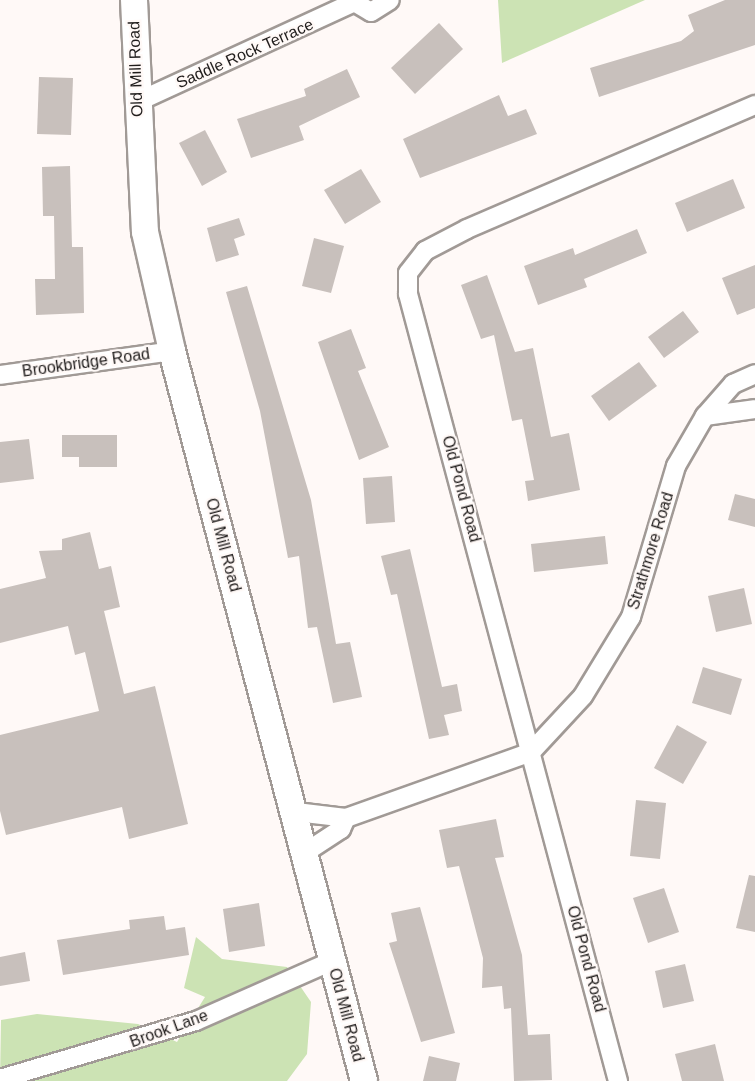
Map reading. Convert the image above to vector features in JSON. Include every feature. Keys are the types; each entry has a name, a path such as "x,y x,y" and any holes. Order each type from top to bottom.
{"street":[{"name":"Old Mill Road","path":"134,0 137,102 146,232 171,351 296,812 364,1081"},
{"name":"Saddle Rock Terrace","path":"137,102 351,1 371,12 390,0"},
{"name":"Old Pond Road","path":"618,1081 408,294 408,273 425,251 467,229 755,105"},
{"name":"Brookbridge Road","path":"0,375 171,351"},
{"name":"Strathmore Road","path":"296,812 346,818 531,752 583,696 631,617 676,466 705,416 733,384 755,374"},
{"path":"705,416 755,409"},
{"name":"Strathmore Road","path":"306,852 341,829 346,818"},
{"name":"Brook Lane","path":"0,1079 196,1021 332,961"}],"green space":[{"path":"498,0 645,0 502,63"},
{"path":"196,937 222,959 287,967 311,1002 307,1054 287,1081 0,1081 1,1020 37,1014 138,1024 177,1042 205,997 184,988"}],"building":[{"path":"725,0 755,0 755,45 599,97 590,68 681,41 694,31 688,15"},
{"path":"439,23 463,49 415,94 391,68"},
{"path":"347,69 360,97 299,126 304,140 251,158 237,119 306,96 304,89"},
{"path":"39,77 73,78 71,135 37,134"},
{"path":"499,95 508,116 526,109 537,134 420,178 403,139"},
{"path":"205,130 227,172 202,186 179,143"},
{"path":"70,166 72,247 83,247 84,313 36,315 35,279 55,279 54,216 43,216 42,167"},
{"path":"361,169 381,202 345,224 324,190"},
{"path":"733,179 745,208 687,232 675,203"},
{"path":"239,218 245,235 234,239 239,255 216,262 207,228"},
{"path":"637,229 647,253 584,279 587,287 538,305 524,266 573,248 575,255"},
{"path":"314,238 344,246 331,293 302,286"},
{"path":"755,265 755,308 737,315 722,278"},
{"path":"487,275 515,352 533,348 551,437 569,433 580,490 528,501 525,481 534,480 522,419 512,421 494,335 481,339 461,285"},
{"path":"247,286 311,500 336,644 350,642 362,697 333,703 317,627 308,628 299,556 288,558 260,411 226,292"},
{"path":"683,311 699,332 664,358 648,337"},
{"path":"351,329 366,368 358,371 389,447 359,460 318,342"},
{"path":"639,362 657,386 609,421 591,396"},
{"path":"62,435 117,435 117,467 79,467 79,457 62,457"},
{"path":"29,439 34,479 0,483 0,442"},
{"path":"392,476 395,522 366,524 363,478"},
{"path":"735,494 755,499 755,527 728,520"},
{"path":"90,532 99,569 111,566 120,607 104,611 124,694 155,686 188,824 129,839 122,807 6,835 0,811 0,735 99,711 85,652 75,655 68,626 0,643 0,589 46,578 39,551 62,550 62,539"},
{"path":"605,536 608,564 534,572 531,544"},
{"path":"410,549 442,687 457,684 462,711 444,715 449,735 429,739 397,594 391,595 381,556"},
{"path":"744,588 752,624 716,632 708,596"},
{"path":"703,667 742,679 731,715 692,703"},
{"path":"677,725 707,742 683,784 654,768"},
{"path":"636,800 666,803 660,859 630,856"},
{"path":"496,819 504,857 495,858 522,955 528,1035 550,1034 552,1080 514,1081 511,1008 504,1009 502,986 482,988 483,958 459,866 447,868 439,830"},
{"path":"749,875 755,876 755,932 736,928"},
{"path":"664,888 679,932 648,943 633,898"},
{"path":"259,903 265,946 229,952 223,909"},
{"path":"420,907 455,1033 421,1042 389,943 397,941 391,913"},
{"path":"164,916 166,930 185,927 189,955 63,975 57,940 130,929 129,920"},
{"path":"25,952 30,981 0,986 0,957"},
{"path":"685,964 694,1001 663,1008 655,971"},
{"path":"715,1044 724,1081 682,1081 675,1054"},
{"path":"429,1056 460,1063 456,1081 423,1081"}]}
